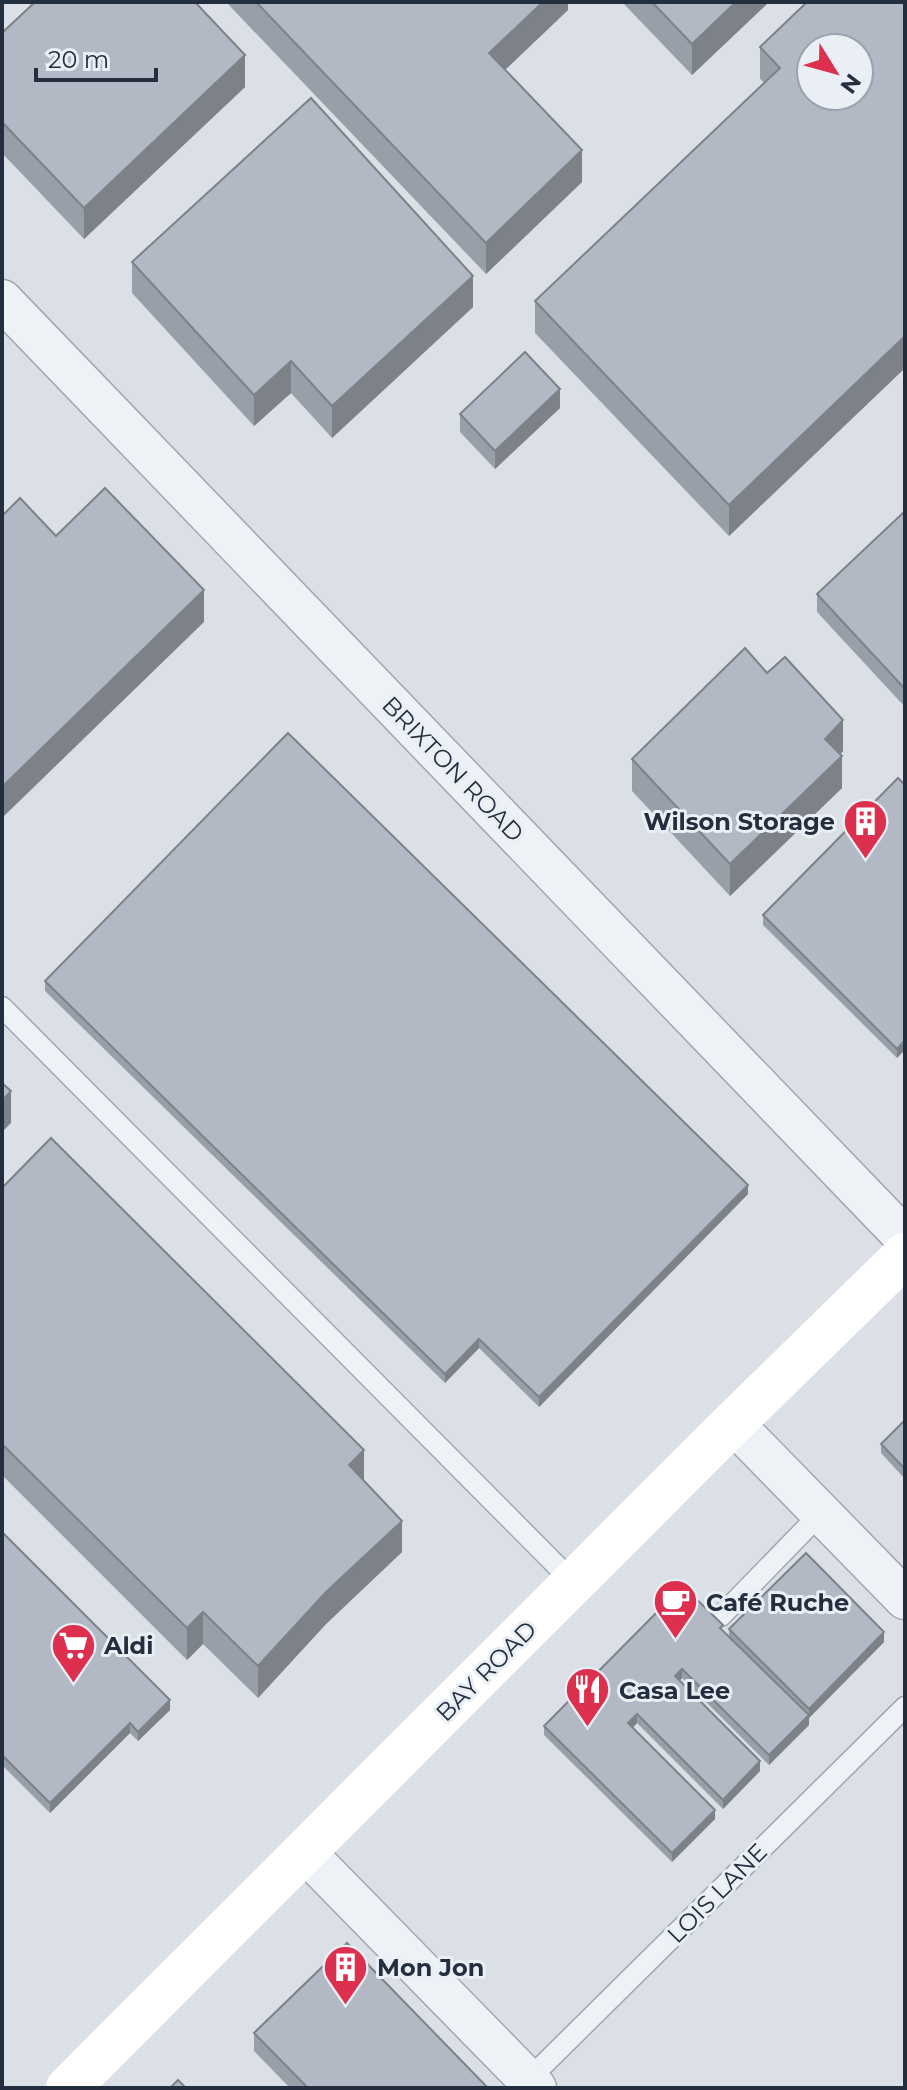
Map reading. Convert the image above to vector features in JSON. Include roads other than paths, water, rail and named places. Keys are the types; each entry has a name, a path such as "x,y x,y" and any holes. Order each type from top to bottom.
{"main road":[{"name":"BAY ROAD","path":"68,2088 905,1255"}],"street":[{"name":"BRIXTON ROAD","path":"2,300 905,1238"},
{"path":"733,1423 905,1599"},
{"path":"305,1852 532,2084"}],"lane":[{"path":"2,1007 574,1583"},
{"path":"721,1616 821,1513"},
{"name":"LOIS LANE","path":"532,2084 905,1707"}],"place":[{"name":"Wilson Storage","path":"866,860"},
{"name":"Café Ruche","path":"675,1641"},
{"name":"Aldi","path":"73,1684"},
{"name":"Casa Lee","path":"588,1729"},
{"name":"Mon Jon","path":"346,2006"}]}
